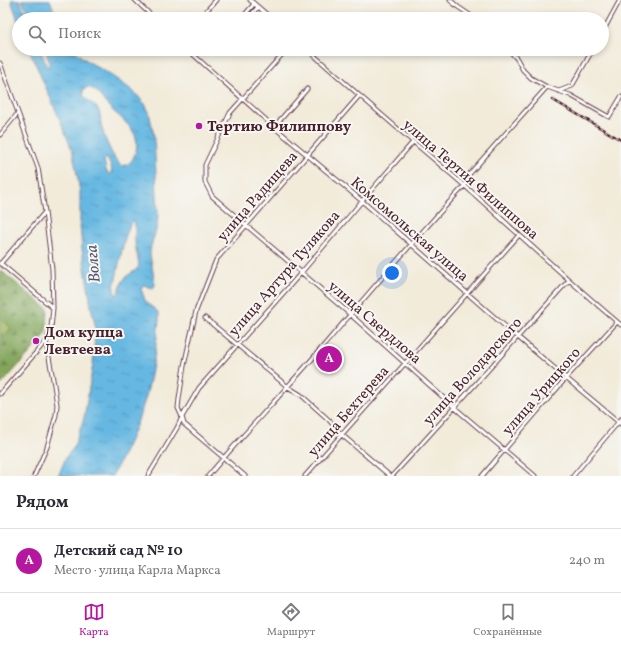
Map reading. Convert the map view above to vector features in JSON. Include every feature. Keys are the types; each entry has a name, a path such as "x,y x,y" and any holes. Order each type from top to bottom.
{"street":[{"path":"135,0 148,12"},
{"path":"205,12 216,0"},
{"path":"250,0 264,12"},
{"path":"450,0 466,12"},
{"path":"609,20 620,0"},
{"path":"247,12 254,4"},
{"path":"254,12 258,7"},
{"name":"Комсомольская улица","path":"195,56 517,337 620,422"},
{"path":"243,99 281,56"},
{"name":"улица Тертия Филиппова","path":"315,56 359,96 465,185 569,280 621,325"},
{"path":"515,56 523,70 531,78 547,87 570,95 609,117 621,97"},
{"path":"559,91 572,86 589,56"},
{"path":"0,63 38,168 52,269 53,308 51,328 46,341 0,393"},
{"path":"208,476 467,183 464,180 547,87"},
{"path":"274,126 307,89"},
{"name":"улица Радищева","path":"182,417 178,408 178,403 184,366 196,311 216,260 359,96"},
{"name":"улица Свердлова","path":"243,99 230,113 205,165 205,182 212,196 535,476"},
{"path":"0,135 18,113"},
{"name":"улица Артура Тулякова","path":"148,476 199,388 301,273 413,142"},
{"path":"45,212 0,264 53,308"},
{"name":"улица Бехтерева","path":"305,476 519,235"},
{"name":"улица Володарского","path":"391,476 455,408 569,280"},
{"path":"205,318 288,387 301,395 329,420 342,435 391,476"},
{"name":"улица Урицкого","path":"482,476 566,378 617,322"},
{"path":"34,476 47,447 56,415 54,384 46,341"},
{"path":"182,417 184,424 244,476"},
{"path":"573,476 620,422"}],"green space":[{"path":"0,270 48,309 47,326 44,337 1,385 0,384"},
{"path":"0,318 11,328 4,336 0,332"}],"water":[{"path":"11,0 20,0 24,12 15,12"},
{"path":"22,0 50,0 54,12 28,12"},
{"name":"Волга","path":"32,56 43,56 48,67 49,61 47,56 81,56 112,76 133,91 145,104 149,112 154,136 158,215 157,227 150,254 155,285 152,288 144,285 141,289 145,300 159,314 158,329 151,377 143,406 131,437 112,476 58,476 66,458 73,449 84,418 93,364 95,335 95,324 82,249 80,192 73,153","holes":["88,87 96,91 108,106 123,119 135,135 137,143 136,151 131,162 128,164 122,166 115,158 106,141 99,111 83,94 83,90","106,158 112,170 110,174 108,174 106,170 104,160","133,220 135,224 135,244 139,265 137,269 125,278 116,295 114,288 119,263 124,241"]}],"railway":[{"path":"553,100 621,140"}],"place":[{"name":"Тертию Филиппову","path":"199,126"},
{"name":"Дом купца Левтеева","path":"36,341"},
{"name":"Детский сад № 10","path":"329,359"}]}
